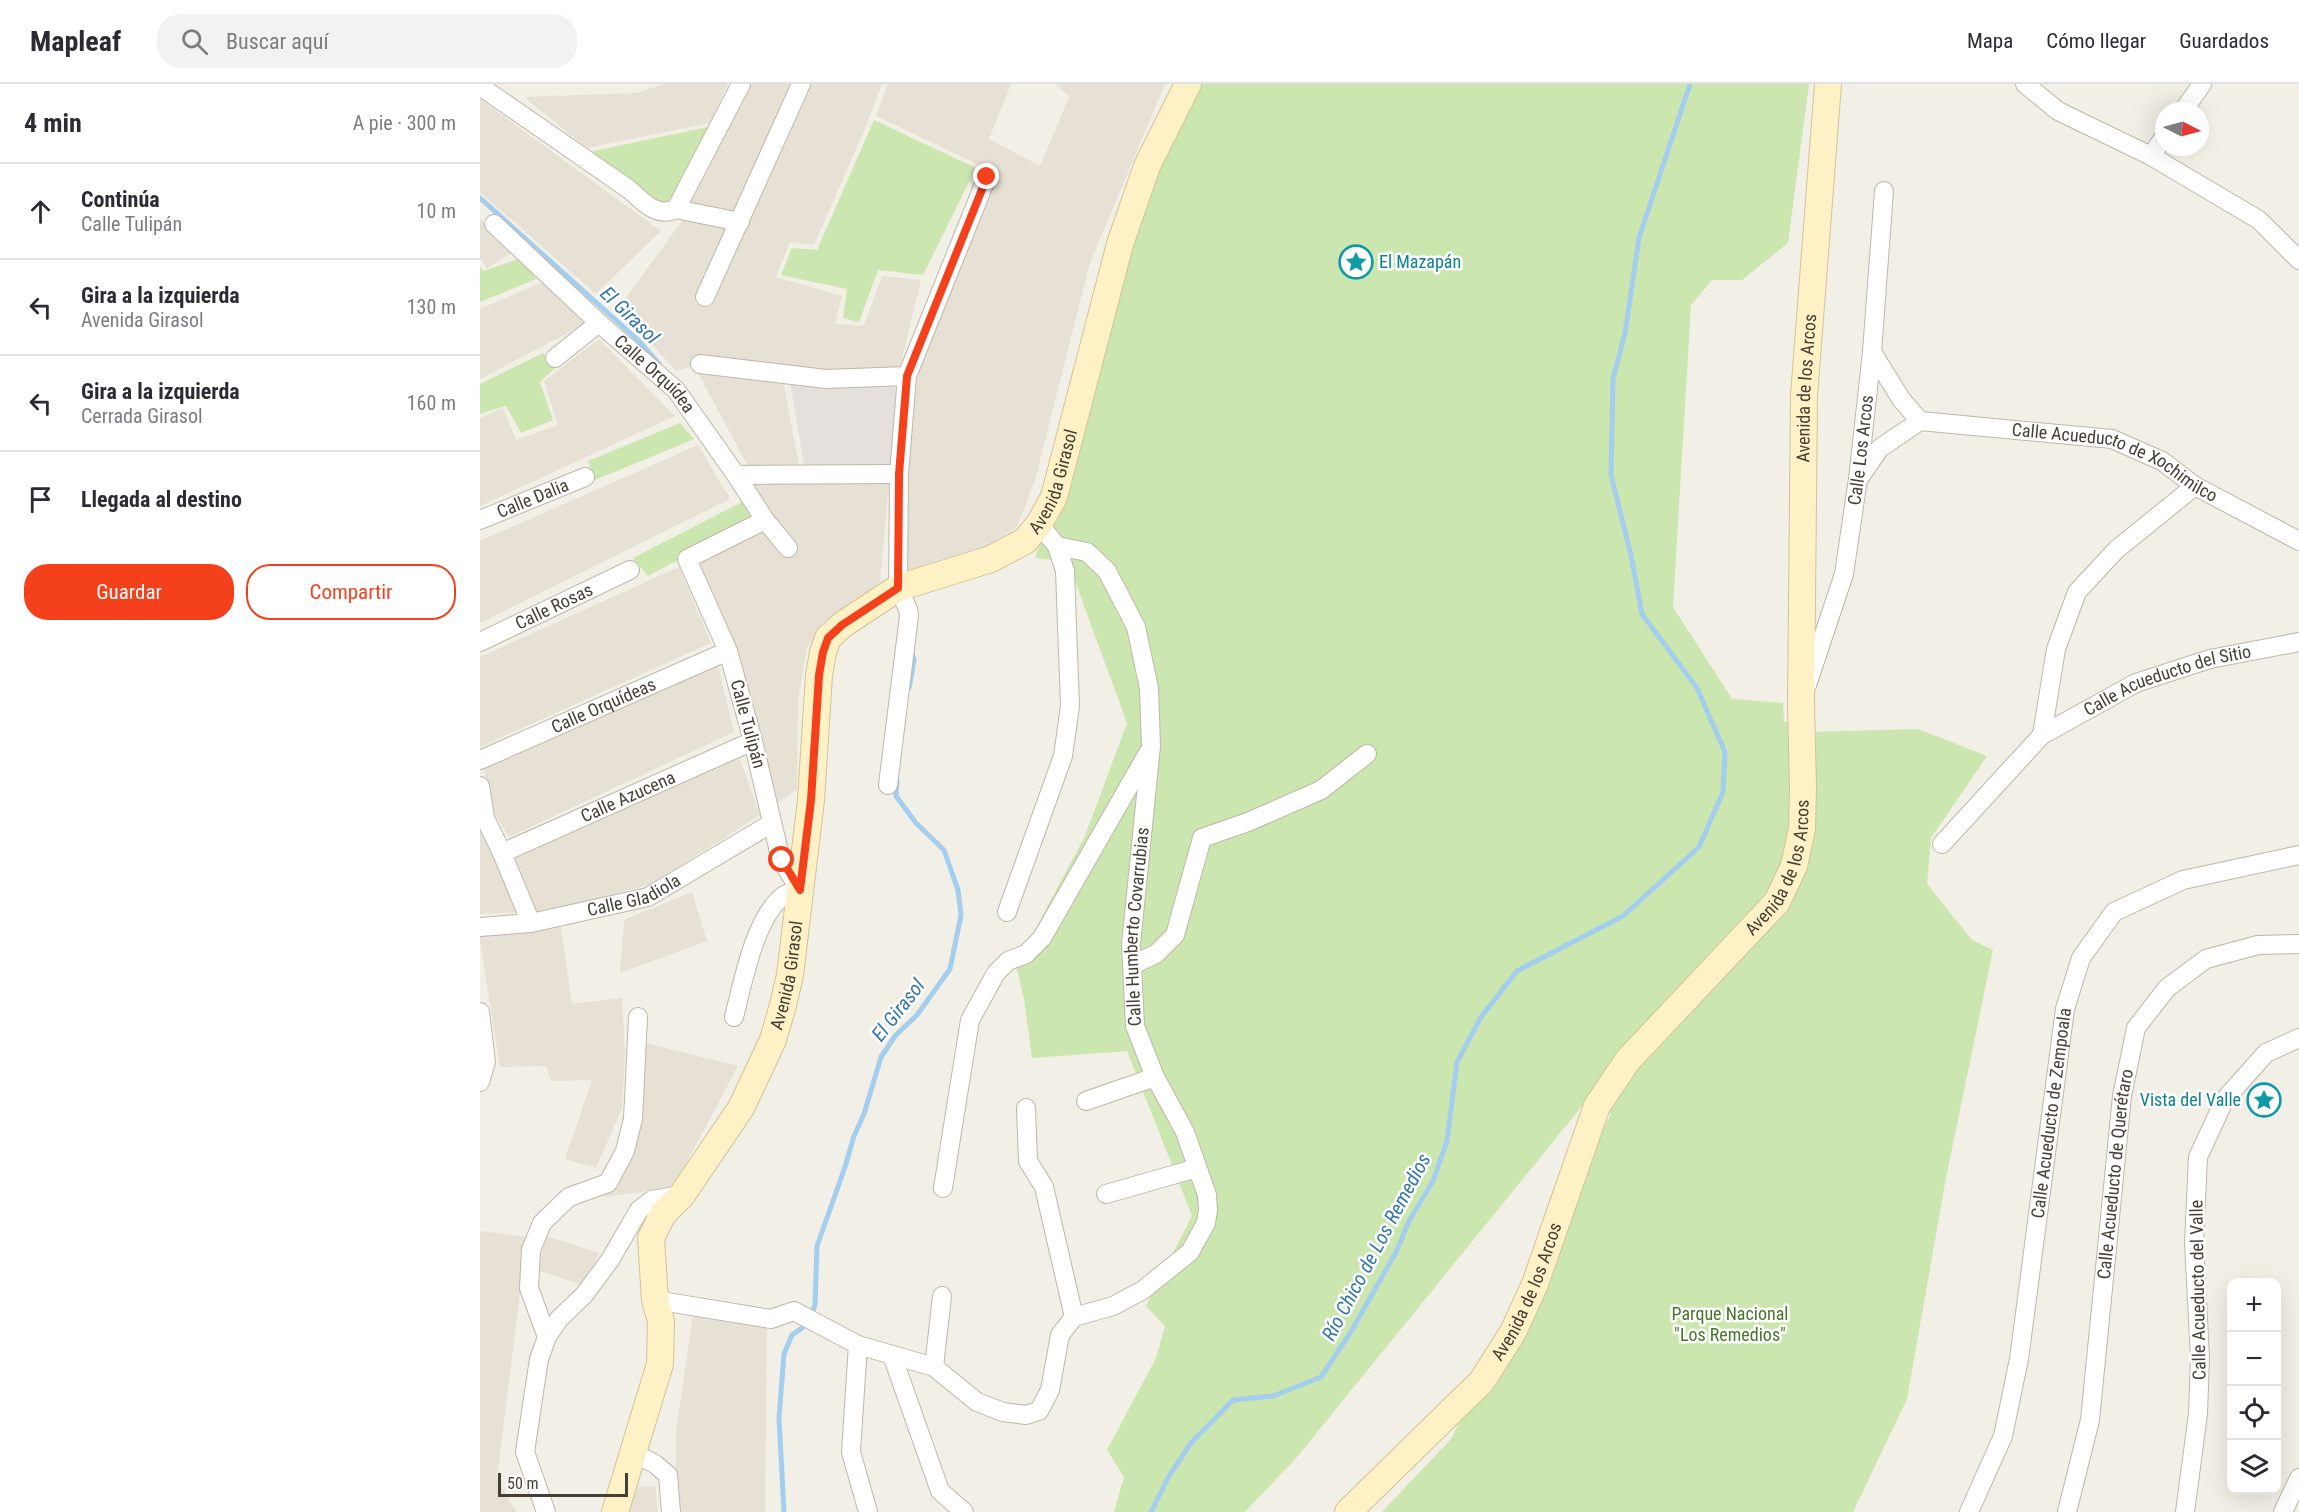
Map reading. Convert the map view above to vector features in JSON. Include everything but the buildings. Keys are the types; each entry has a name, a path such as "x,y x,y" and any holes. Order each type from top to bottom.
{"street":[{"path":"480,86 630,190 649,208 670,212 676,209 741,84"},
{"path":"705,297 801,84"},
{"name":"Avenida Girasol","path":"615,1512 660,1364 661,1321 655,1300 651,1238 663,1214 682,1195 741,1108 773,1040 790,975 811,800 819,675 828,638 842,625 898,588 991,559 1025,541 1039,525 1054,497 1120,244 1147,166 1188,84"},
{"name":"Avenida de los Arcos","path":"1348,1512 1482,1381 1513,1332 1535,1284 1597,1106 1628,1060 1778,902 1794,866 1802,830 1804,396 1828,84"},
{"path":"2025,84 2058,111 2151,156 2259,220 2299,260"},
{"path":"2189,102 2202,84"},
{"path":"2151,156 2155,150"},
{"path":"888,785 909,616 898,588 899,474 907,376 987,177"},
{"name":"Calle Los Arcos","path":"1801,704 1844,574 1858,479 1872,352 1884,191"},
{"path":"676,209 740,222"},
{"name":"Calle Orquídea","path":"495,224 599,323 676,390 737,475 765,520 788,548"},
{"path":"555,358 599,323"},
{"path":"1858,479 1880,448 1920,421 1901,399 1872,352"},
{"path":"700,364 826,379 907,376"},
{"name":"Calle Acueducto de Xochimilco","path":"1920,421 2112,439 2162,462 2195,486 2299,541"},
{"path":"737,475 899,474"},
{"name":"Calle Dalia","path":"480,520 585,477"},
{"path":"1942,844 2042,735 2056,649 2077,592 2115,550 2195,486"},
{"name":"Calle Tulipán","path":"765,520 687,559 728,651 782,860 800,890"},
{"path":"1006,912 1063,756 1070,706 1065,571 1057,546 1039,525"},
{"name":"Calle Humberto Covarrubias","path":"1057,546 1087,552 1107,571 1136,627 1149,688 1151,746 1131,944 1135,1026 1155,1077 1185,1132 1207,1195 1208,1210 1206,1223 1190,1252 1143,1290 1113,1306 1074,1317"},
{"name":"Calle Rosas","path":"480,642 630,570"},
{"name":"Calle Acueducto del Sitio","path":"2042,735 2136,683 2210,659 2299,642"},
{"name":"Calle Orquídeas","path":"480,760 728,651"},
{"name":"Calle Azucena","path":"502,853 753,741"},
{"path":"943,1188 970,1020 996,973 1008,961 1026,954 1042,938 1151,746"},
{"path":"1132,965 1156,954 1175,935 1202,838 1248,822 1321,790 1367,754"},
{"path":"480,786 483,818 502,853 531,923"},
{"name":"Calle Gladiola","path":"480,927 531,923 648,897 772,823"},
{"name":"Calle Acueducto de Zempoala","path":"1969,1512 2003,1436 2019,1359 2065,1009 2080,958 2114,912 2183,880 2299,855"},
{"path":"734,1017 759,932 783,896 800,890"},
{"name":"Calle Acueducto de Querétaro","path":"2067,1512 2090,1420 2122,1096 2136,1028 2167,988 2206,959 2258,945 2299,944"},
{"path":"480,1012 483,1061 480,1082"},
{"path":"547,1337 529,1288 531,1250 542,1222 569,1197 608,1183 625,1151 633,1119 638,1017"},
{"name":"Calle Acueducto del Valle","path":"2185,1512 2198,1414 2200,1356 2194,1243 2198,1158 2225,1099 2266,1053 2299,1038"},
{"path":"1086,1101 1155,1077"},
{"path":"655,1300 771,1319 794,1311 858,1345 934,1367 977,1402 1003,1412 1026,1415 1039,1411 1050,1390 1060,1335 1074,1317 1044,1187 1028,1161 1026,1108"},
{"path":"1106,1194 1197,1168"},
{"path":"546,1512 525,1452 539,1359 547,1337 559,1319 584,1295 610,1260 639,1210 652,1200 682,1195"},
{"path":"934,1367 942,1296"},
{"path":"858,1345 851,1452 868,1512"},
{"path":"892,1354 940,1491 964,1512"},
{"path":"633,1452 655,1464 668,1475 671,1512"},
{"path":"2283,1512 2299,1478"}],"shaded area":[{"path":"665,84 728,84 710,123 587,148 524,97 636,93"},
{"path":"749,84 792,84 734,215 689,204"},
{"path":"809,84 882,84 814,245 790,242 776,277 842,296 835,324 864,326 882,276 921,280 900,367 840,372 695,356 696,365 676,371 619,307 685,217 734,226 695,304 708,305"},
{"path":"888,84 1011,84 989,139 1040,166 1069,97 1056,84 1165,84 1090,263 1035,480 1017,527 975,555 904,572 911,431 918,373 997,176 979,165 876,116"},
{"path":"480,99 661,231 596,294 480,192"},
{"path":"480,218 515,251 487,268 480,259"},
{"path":"543,282 585,324 480,379 480,309"},
{"path":"599,339 675,416 480,506 480,418 503,408 516,440 558,425 544,381"},
{"path":"696,369 783,381 799,465 750,470"},
{"path":"790,381 896,384 893,466 804,465"},
{"path":"698,445 730,499 480,623 480,541"},
{"path":"889,483 880,582 860,599 823,622 807,649 798,700 797,789 773,806 726,629 697,559 764,527 782,555 794,548 749,484"},
{"path":"679,567 711,643 480,747 480,657"},
{"path":"717,662 734,732 509,837 489,804 484,766"},
{"path":"738,754 760,815 651,884 535,915 511,858"},
{"path":"480,827 521,912 480,914"},
{"path":"692,892 707,941 620,973 624,920"},
{"path":"561,927 572,1004 622,998 625,1052 622,1108 596,1168 565,1159 592,1080 551,1081 546,1066 500,1067 480,942 480,933"},
{"path":"645,1043 738,1066 673,1188 604,1197 634,1141"},
{"path":"480,1231 527,1237 497,1478 516,1512 480,1512"},
{"path":"546,1236 599,1253 584,1286 538,1270"},
{"path":"693,1315 767,1328 765,1512 681,1512 676,1473 676,1431"},
{"path":"655,1486 658,1512 629,1512 637,1487"}],"green space":[{"name":"Parque Nacional \"Los Remedios\"","path":"1200,84 1809,84 1788,243 1742,280 1712,280 1691,305 1673,607 1732,699 1783,703 1784,721 1810,732 1918,729 1987,756 1931,838 1927,884 1972,940 1993,950 1946,1178 1907,1399 1853,1512 1382,1512 1451,1439 1611,1114 1587,1100 1297,1457 1245,1512 1114,1512 1124,1477 1107,1450 1156,1358 1165,1326 1146,1306 1192,1216 1127,1051 1032,1058 1024,999 1016,965 1085,836 1127,723 1068,562 1035,558 1066,469 1123,264 1159,161"},
{"path":"874,120 976,168 923,275 878,270 859,322 843,318 847,289 781,275 792,248 817,250"},
{"path":"708,127 671,206 651,206 589,152"},
{"path":"521,258 536,279 480,302 480,267 483,271"},
{"path":"543,353 555,368 540,382 553,420 521,433 506,406 480,414 480,384"},
{"path":"680,423 694,439 595,480 588,461"},
{"path":"742,502 753,520 648,576 633,558"}],"waterway":[{"name":"Río Chico de Los Remedios","path":"1151,1512 1169,1476 1191,1443 1233,1400 1273,1396 1321,1377 1352,1330 1396,1252 1409,1221 1433,1181 1447,1141 1457,1062 1481,1017 1517,971 1623,916 1699,847 1723,792 1725,752 1697,688 1642,614 1631,555 1611,475 1613,379 1625,333 1639,238 1690,84"},
{"name":"El Girasol","path":"480,198 639,341 659,364"},
{"name":"El Girasol","path":"909,688 914,660 911,650"},
{"name":"El Girasol","path":"784,1512 779,1418 784,1354 792,1335 810,1318 815,1305 817,1246 854,1136 864,1114 881,1057 895,1036 917,1015 950,969 961,915 958,890 944,850 916,823 896,796 897,781"}],"place":[{"name":"El Mazapán","path":"1356,262"},
{"name":"Vista del Valle","path":"2264,1100"}],"route":[{"path":"782,860 800,890 811,800 819,675 823,652 828,638 842,625 898,588 899,474 907,376 987,177"}]}
